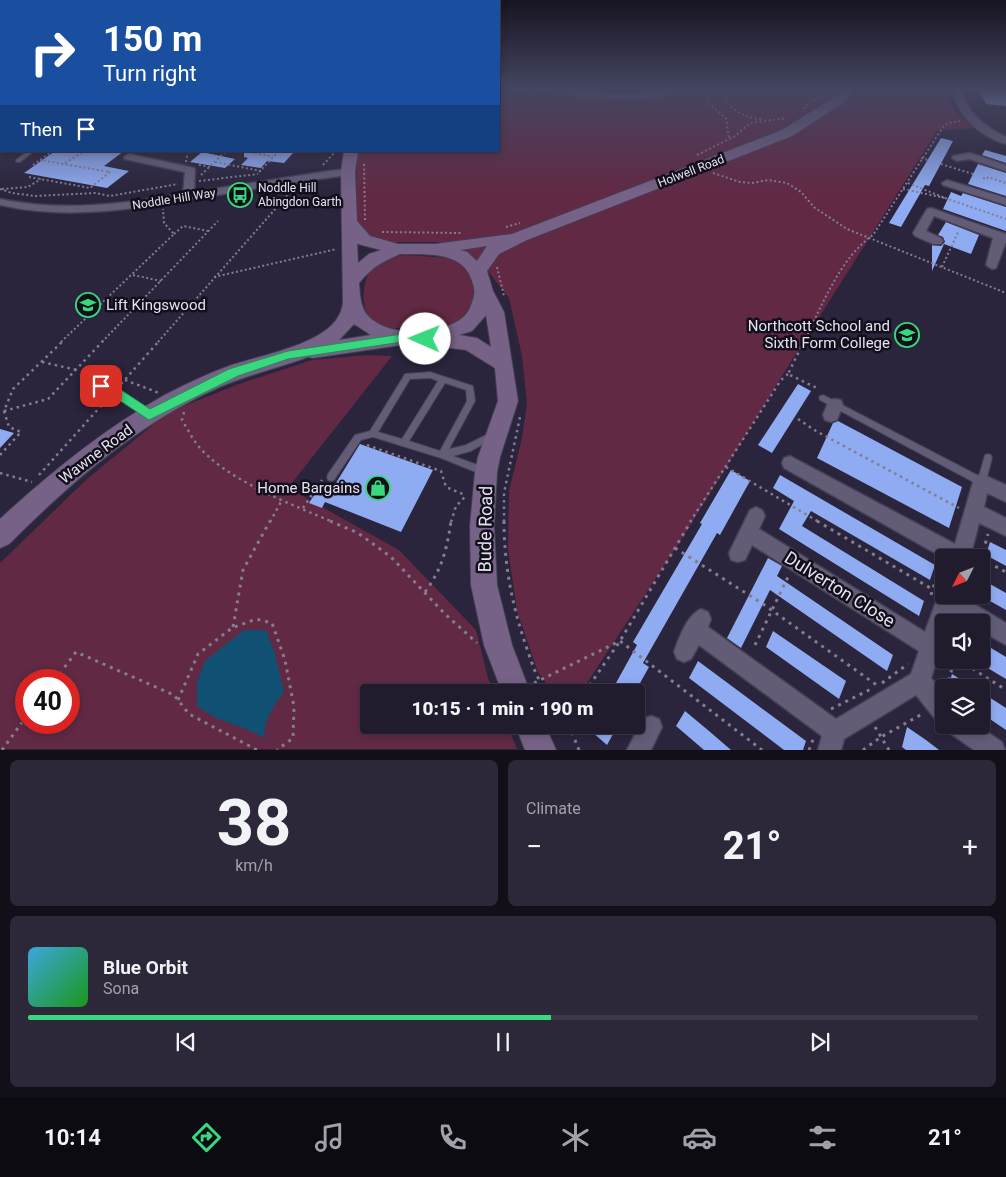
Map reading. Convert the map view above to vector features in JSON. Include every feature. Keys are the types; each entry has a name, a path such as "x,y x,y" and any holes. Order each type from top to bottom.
{"street":[{"name":"Holwell Road","path":"432,249 489,242 697,163 787,133 803,123"},
{"path":"977,123 1006,141"},
{"path":"351,152 348,172 357,221 364,240 398,249 432,249 461,256 478,271 484,291 478,314 465,326 425,339"},
{"path":"1006,168 970,156 950,174 1006,202"},
{"path":"129,157 190,170 188,197"},
{"name":"Noddle Hill Way","path":"0,202 22,207 56,210 94,210 188,197 258,180 296,179 348,172"},
{"path":"937,241 919,233 931,211 1003,237 992,265"},
{"path":"357,221 348,246 352,303 361,320 378,332 402,338 470,343 504,364"},
{"name":"Holwell Road","path":"478,271 489,242"},
{"path":"350,282 361,269 375,258 398,249"},
{"name":"Bude Road","path":"484,291 495,312 508,402 478,487 484,585 498,645 526,684"},
{"name":"Wawne Road","path":"0,536 69,473 149,415 192,392 234,373 326,341 346,323 352,303"},
{"name":"Wawne Road","path":"288,355 402,338"},
{"path":"799,462 946,549"},
{"path":"961,549 966,509 982,482 1006,494"},
{"path":"966,509 999,524"},
{"name":"Dulverton Close","path":"738,553 752,524 931,647"},
{"path":"684,652 698,625 832,741 866,713 919,681 931,647 941,604"},
{"path":"958,604 1006,635"},
{"path":"919,681 935,694"},
{"path":"534,734 541,750"},
{"path":"971,734 994,750"}],"lane":[{"path":"18,161 31,152"},
{"path":"373,434 408,376 430,374 470,388 471,401 442,456"},
{"path":"403,444 443,379"},
{"path":"87,382 114,391 149,415"},
{"path":"827,402 982,482 988,458"},
{"path":"442,456 468,448 497,433"},
{"path":"327,477 358,437 373,434 442,456 478,487"}],"path":[{"path":"729,123 727,135 729,138"},
{"path":"750,123 697,163 728,180 752,183 768,180 787,183 801,192 815,208 832,221 869,238 1006,293"},
{"path":"590,684 620,641 675,548 781,380 788,374 832,285 860,244 869,238 903,190 943,127 948,123"},
{"path":"33,165 52,152"},
{"path":"64,164 83,152"},
{"path":"225,152 195,182 258,180 261,171 278,152"},
{"path":"250,152 274,157"},
{"path":"320,175 320,169 335,152"},
{"path":"357,221 364,158"},
{"path":"922,158 928,160"},
{"path":"28,176 90,188 110,172 40,160"},
{"path":"215,162 261,171"},
{"path":"941,164 950,174 973,174"},
{"path":"983,178 987,179 988,177 1006,183"},
{"path":"0,189 28,187 41,179"},
{"path":"26,489 296,186 296,179"},
{"path":"0,189 11,194 28,196 97,193 109,196 189,182"},
{"path":"907,182 945,198 1006,219"},
{"path":"28,187 28,196"},
{"path":"903,190 945,198"},
{"path":"159,202 157,206 163,206 164,223 174,234"},
{"path":"4,411 48,399 218,221"},
{"path":"942,267 963,223"},
{"path":"0,455 21,432 9,427 4,411 13,389 183,226 208,231"},
{"path":"364,240 374,233 384,232 489,242 522,229"},
{"path":"489,242 505,302"},
{"path":"214,277 348,246"},
{"path":"132,275 161,281"},
{"path":"41,362 77,370"},
{"path":"788,374 827,402"},
{"path":"125,380 160,393"},
{"path":"192,392 197,400 184,412 182,420 197,444 214,460 237,476 282,500 358,534 391,557 444,614 481,646"},
{"path":"522,411 504,492 504,549 527,684"},
{"path":"798,420 966,509"},
{"path":"358,442 441,471 446,487 478,487"},
{"path":"726,467 935,589"},
{"path":"0,473 32,482"},
{"path":"303,508 327,477"},
{"path":"425,592 438,576 448,544 450,516 478,487"},
{"path":"232,628 243,570 282,500"},
{"path":"986,549 999,524"},
{"path":"675,548 772,610 878,686"},
{"path":"990,564 1006,572"},
{"path":"755,644 788,577"},
{"path":"178,700 198,654 232,628 256,619 272,623 285,660 294,707 293,738 276,750"},
{"path":"531,684 620,641"},
{"path":"620,641 762,750"},
{"path":"63,669 76,652 174,695 189,714 257,750"},
{"path":"973,669 1006,690"},
{"path":"863,750 881,737 935,706"},
{"path":"866,713 889,750"},
{"path":"2,750 15,732"},
{"path":"573,734 579,750"}],"shaded area":[{"path":"500,123 968,123 973,128 937,131 787,368 685,534 586,684 547,684 538,672 517,611 508,549 509,491 522,438 527,403 522,356 509,298 488,271 474,257 454,248 439,242 377,242 357,228 356,152 500,152"},
{"path":"405,255 451,258 469,271 474,290 474,304 467,315 452,324 426,328 382,326 371,319 364,306 364,288 367,276 373,267 384,260"},
{"path":"366,355 392,356 288,488 399,550 476,630 491,684 360,684 360,734 511,734 517,749 0,749 0,563 87,479 154,424 179,408 236,385 312,360"}],"water":[{"path":"244,630 266,630 275,654 284,692 270,714 264,731 264,738 216,718 197,706 197,682 205,661"}],"building":[{"path":"941,138 953,141 929,186 925,185 901,227 889,223"},
{"path":"985,150 1006,156 1006,163 982,155"},
{"path":"54,152 123,152 104,166 129,171 107,188 24,173"},
{"path":"202,152 235,159 225,168 190,162"},
{"path":"244,152 294,152 284,163 267,161 261,168 241,165 248,158 244,157"},
{"path":"978,164 1006,173 1006,196 968,184"},
{"path":"951,192 961,196 963,193 1006,207 1006,231 943,209"},
{"path":"946,222 979,235 971,254 944,244 932,271 932,245 941,246 945,242 943,237 938,235"},
{"path":"798,384 811,391 772,453 758,445"},
{"path":"838,421 962,487 949,528 817,458 833,423"},
{"path":"0,429 14,433 0,448"},
{"name":"Home Bargains","path":"360,444 433,470 401,532 325,502 322,508 309,503 320,486 331,491"},
{"path":"731,470 750,481 720,535 717,533 643,663 649,667 639,684 615,684 637,645 633,642 702,524 700,523"},
{"path":"780,475 935,565 930,580 811,511 802,526 924,601 919,616 779,529 794,501 773,488"},
{"path":"990,542 1006,550 1006,566 990,557 990,549 988,549"},
{"path":"768,558 782,566 777,576 893,655 887,671 770,590 741,648 727,638"},
{"path":"990,584 1006,593 1006,610 990,601"},
{"path":"773,631 846,681 839,699 766,647"},
{"path":"990,647 1006,657 1006,679 989,669"},
{"path":"698,661 806,741 803,750 784,750 689,678"},
{"path":"952,674 960,679 951,679"},
{"path":"990,698 1006,708 1006,730 990,719"},
{"path":"685,711 731,750 704,750 676,726"},
{"path":"907,727 939,750 906,750 902,747"},
{"path":"594,734 613,734 607,745"}],"place":[{"name":"Noddle Hill Abingdon Garth","path":"240,195"},
{"name":"Lift Kingswood","path":"88,305"},
{"name":"Northcott School and Sixth Form College","path":"907,335"},
{"name":"Home Bargains","path":"378,488"}],"route":[{"path":"101,386 114,391 149,415 192,392 234,373 288,355 402,338 425,339"}]}
